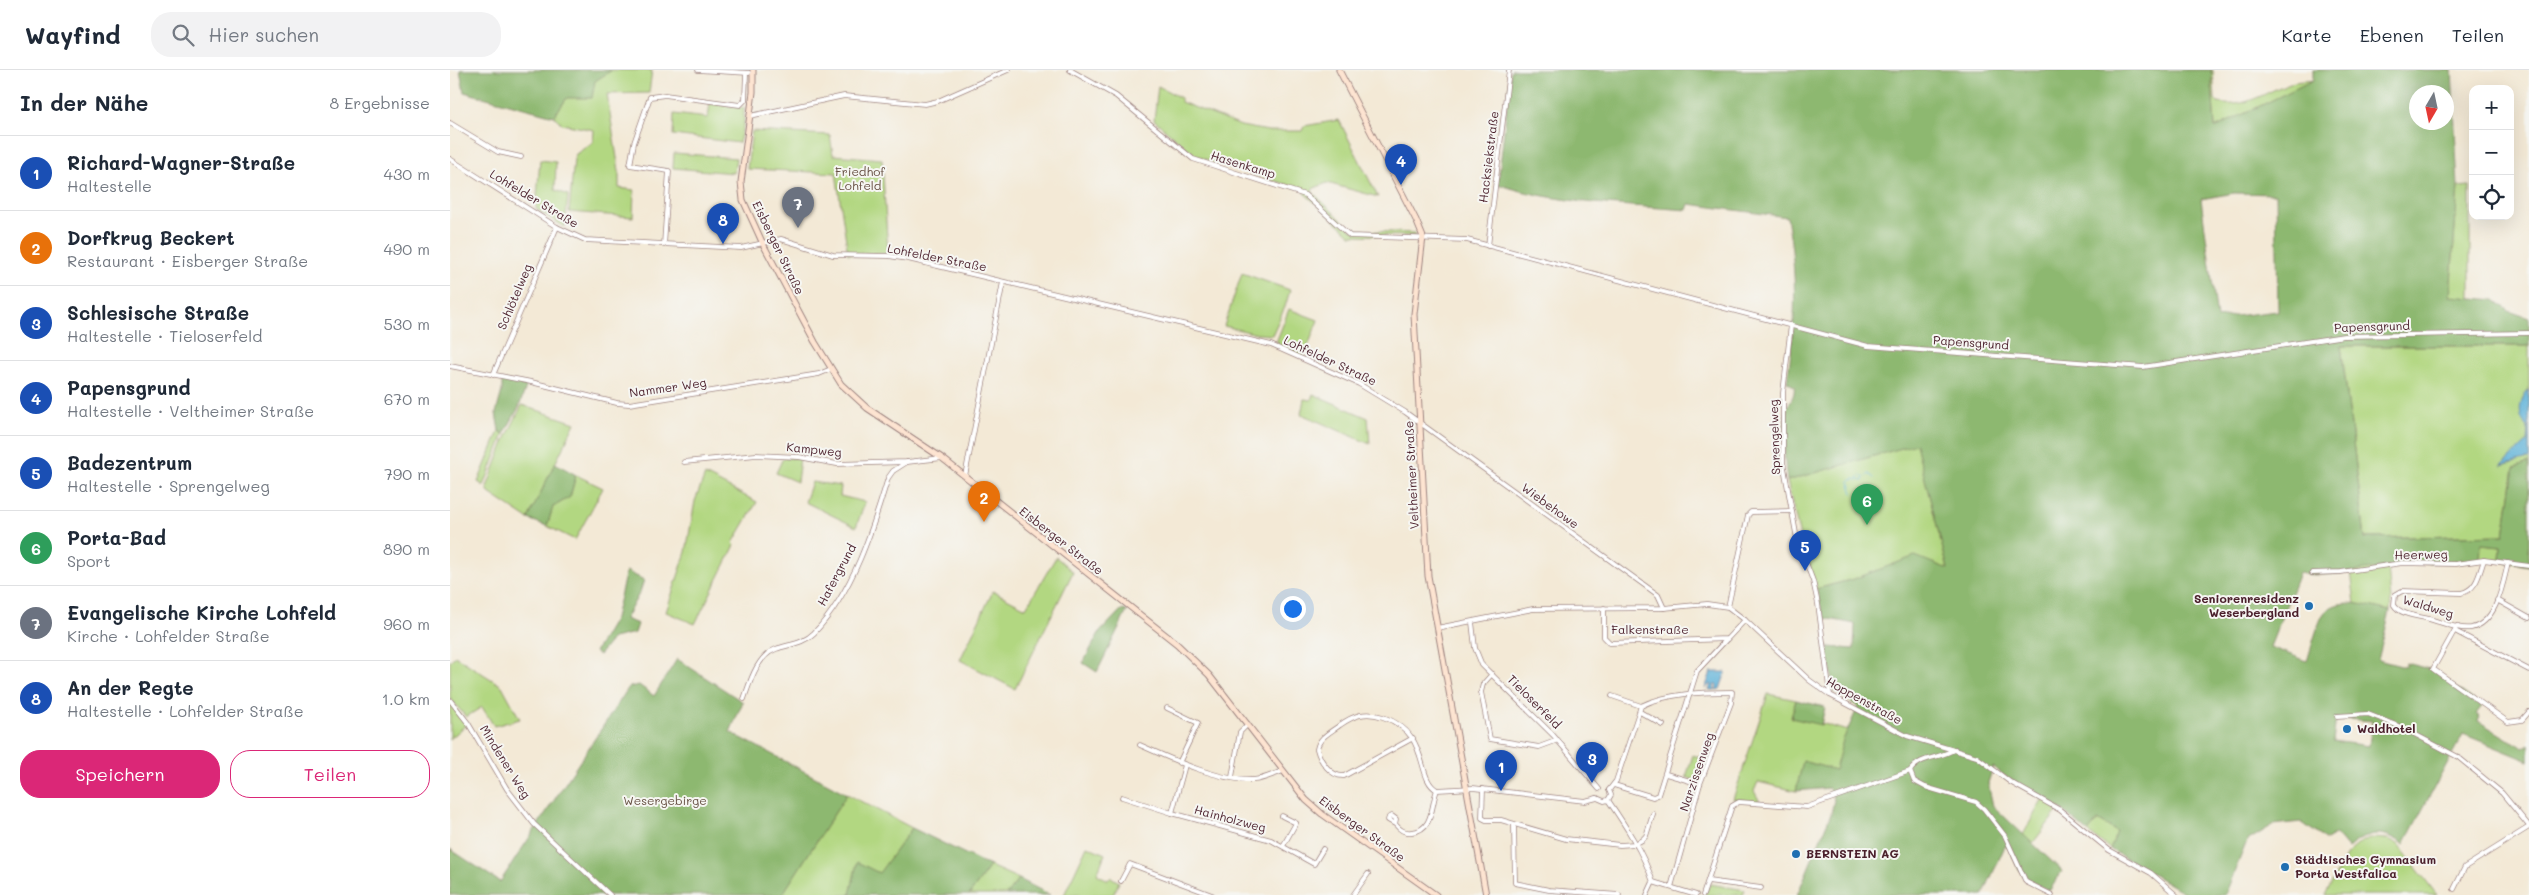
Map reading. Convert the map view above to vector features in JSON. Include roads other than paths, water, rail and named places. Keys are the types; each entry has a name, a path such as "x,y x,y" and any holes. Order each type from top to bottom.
{"main road":[{"path":"1339,70 1423,237"},
{"name":"Eisberger Straße","path":"753,71 750,116 741,182 744,200 763,244 830,368 842,384 867,408 942,458 1177,644 1209,675 1248,724 1282,772 1306,800 1322,814 1436,895"},
{"name":"Veltheimer Straße","path":"1423,237 1414,304 1418,424 1428,576 1486,895"}],"street":[{"path":"698,70 746,73 753,71"},
{"path":"750,116 844,96 925,104 938,101 1008,70"},
{"name":"Hasenkamp","path":"1070,70 1116,96 1193,159 1305,195 1350,236 1423,237"},
{"name":"Hacksiekstraße","path":"1488,246 1510,70"},
{"path":"664,245 669,171 630,165 634,143 650,97 665,95 740,105 745,100 746,73"},
{"path":"450,123 498,152 522,157"},
{"name":"Lohfelder Straße","path":"450,158 557,227 585,240 741,248 781,239 834,255 888,256 1271,345 1359,384 1405,412 1418,424"},
{"name":"Schlötelweg","path":"493,375 557,227"},
{"name":"Papensgrund","path":"1423,237 1467,240 1868,346 2143,367 2344,336 2529,332"},
{"path":"965,476 1002,282"},
{"name":"Sprengelweg","path":"1791,325 1783,393 1782,444 1800,550 1813,581 1818,604 1830,695"},
{"name":"Nammer Weg","path":"450,366 617,404 629,404 819,374 830,368"},
{"name":"Wiebehowe","path":"1418,424 1658,595 1664,608"},
{"name":"Kampweg","path":"684,462 756,455 799,457 837,464 907,462 942,458"},
{"name":"Hafergrund","path":"744,699 755,670 766,655 775,649 802,642 822,622 844,589 867,541 888,478 893,471 907,462"},
{"path":"1437,628 1533,608 1664,608 1708,604 1728,607 1750,512 1792,511"},
{"name":"Heerweg","path":"2312,573 2341,572 2402,563 2455,564 2484,560 2529,566"},
{"name":"Waldweg","path":"2472,628 2456,628 2397,610 2393,598 2402,591 2465,592 2476,583 2484,560"},
{"path":"2468,636 2472,628 2487,618 2497,600 2508,563"},
{"path":"2497,600 2529,618"},
{"name":"Hoppenstraße","path":"1728,607 1745,620 1800,672 1830,695 1907,736 1977,757 2010,782 2054,806 2110,850 2151,873 2176,895"},
{"name":"Falkenstraße","path":"1604,608 1604,637 1610,643 1727,639"},
{"path":"1614,785 1656,796 1666,774 1697,671 1745,620"},
{"name":"Tieloserfeld","path":"1472,622 1477,657 1558,740 1599,789"},
{"path":"2529,670 2456,628 2433,669 2508,722 2522,720 2529,712"},
{"path":"1492,674 1483,684 1480,692 1490,739 1539,747 1558,740"},
{"name":"Narzissenweg","path":"1671,888 1700,784 1731,703 1732,692 1690,694"},
{"path":"1612,696 1641,706 1655,699 1690,694"},
{"name":"Mindener Weg","path":"450,700 468,722 507,789 534,824 610,895"},
{"path":"1609,790 1614,785 1641,706"},
{"path":"1167,708 1198,723 1179,763"},
{"path":"1640,712 1662,725"},
{"path":"1413,738 1344,776 1338,777 1331,772 1317,749 1323,737 1350,718 1367,714 1395,722 1413,738 1430,783 1437,790 1466,788 1584,801 1597,798 1604,801 1608,800"},
{"path":"2338,716 2368,714 2401,727 2458,757 2502,793 2529,827 2465,867 2454,889"},
{"path":"1232,777 1240,732 1248,724"},
{"path":"1140,745 1179,763 1232,777 1252,780 1282,772"},
{"path":"1703,895 1732,806 1739,802 1759,802 1807,807 1910,771 1914,764 1923,760 1944,757 1955,749"},
{"path":"1172,813 1185,765"},
{"path":"1910,771 1914,781 1925,787 1976,802 1984,809 2005,836 2026,882 2052,895"},
{"path":"1666,774 1700,784"},
{"path":"1597,798 1599,789 1605,787 1609,790"},
{"path":"1483,789 1482,818 1486,820 1501,820 1514,826 1586,842 1635,844 1646,836 1653,814"},
{"path":"1395,824 1400,830 1409,832 1422,829 1431,816 1432,803 1437,790"},
{"path":"1608,800 1609,790"},
{"name":"Hainholzweg","path":"1122,797 1172,813 1271,840 1314,864 1323,849"},
{"path":"1608,800 1635,844 1653,882 1696,895"},
{"name":"Hainholzweg","path":"1282,816 1296,823 1283,846"},
{"path":"1514,826 1515,883 1548,890 1620,895"},
{"path":"1121,881 1130,864 1195,892 1212,895"},
{"path":"1354,895 1368,874"},
{"path":"1708,881 1762,888"},
{"path":"1647,895 1653,882"}],"water":[{"path":"2529,390 2529,459 2501,466 2527,443 2528,427 2520,414 2520,408"},
{"path":"1711,672 1726,672 1720,689 1716,690 1717,685 1714,685 1715,690 1709,690 1711,683 1705,689"}],"waterway":[{"path":"1865,477 1869,474 1874,478"},
{"path":"1858,480 1860,476 1863,476"},
{"path":"1853,493 1849,481 1855,479 1863,481 1864,476"}],"place":[{"name":"Papensgrund","path":"1401,185"},
{"name":"Evangelische Kirche Lohfeld","path":"798,228"},
{"name":"An der Regte","path":"723,244"},
{"name":"Dorfkrug Beckert","path":"984,522"},
{"name":"Porta-Bad","path":"1867,525"},
{"name":"Badezentrum","path":"1805,571"},
{"name":"Seniorenresidenz Weserbergland","path":"2309,606"},
{"name":"Waldhotel","path":"2347,729"},
{"name":"Schlesische Straße","path":"1592,783"},
{"name":"Richard-Wagner-Straße","path":"1501,791"},
{"name":"BERNSTEIN AG","path":"1796,854"},
{"name":"Städtisches Gymnasium Porta Westfalica","path":"2285,867"}],"park label":[{"name":"Friedhof Lohfeld","path":"860,179"},
{"name":"Wesergebirge","path":"665,801"}]}
